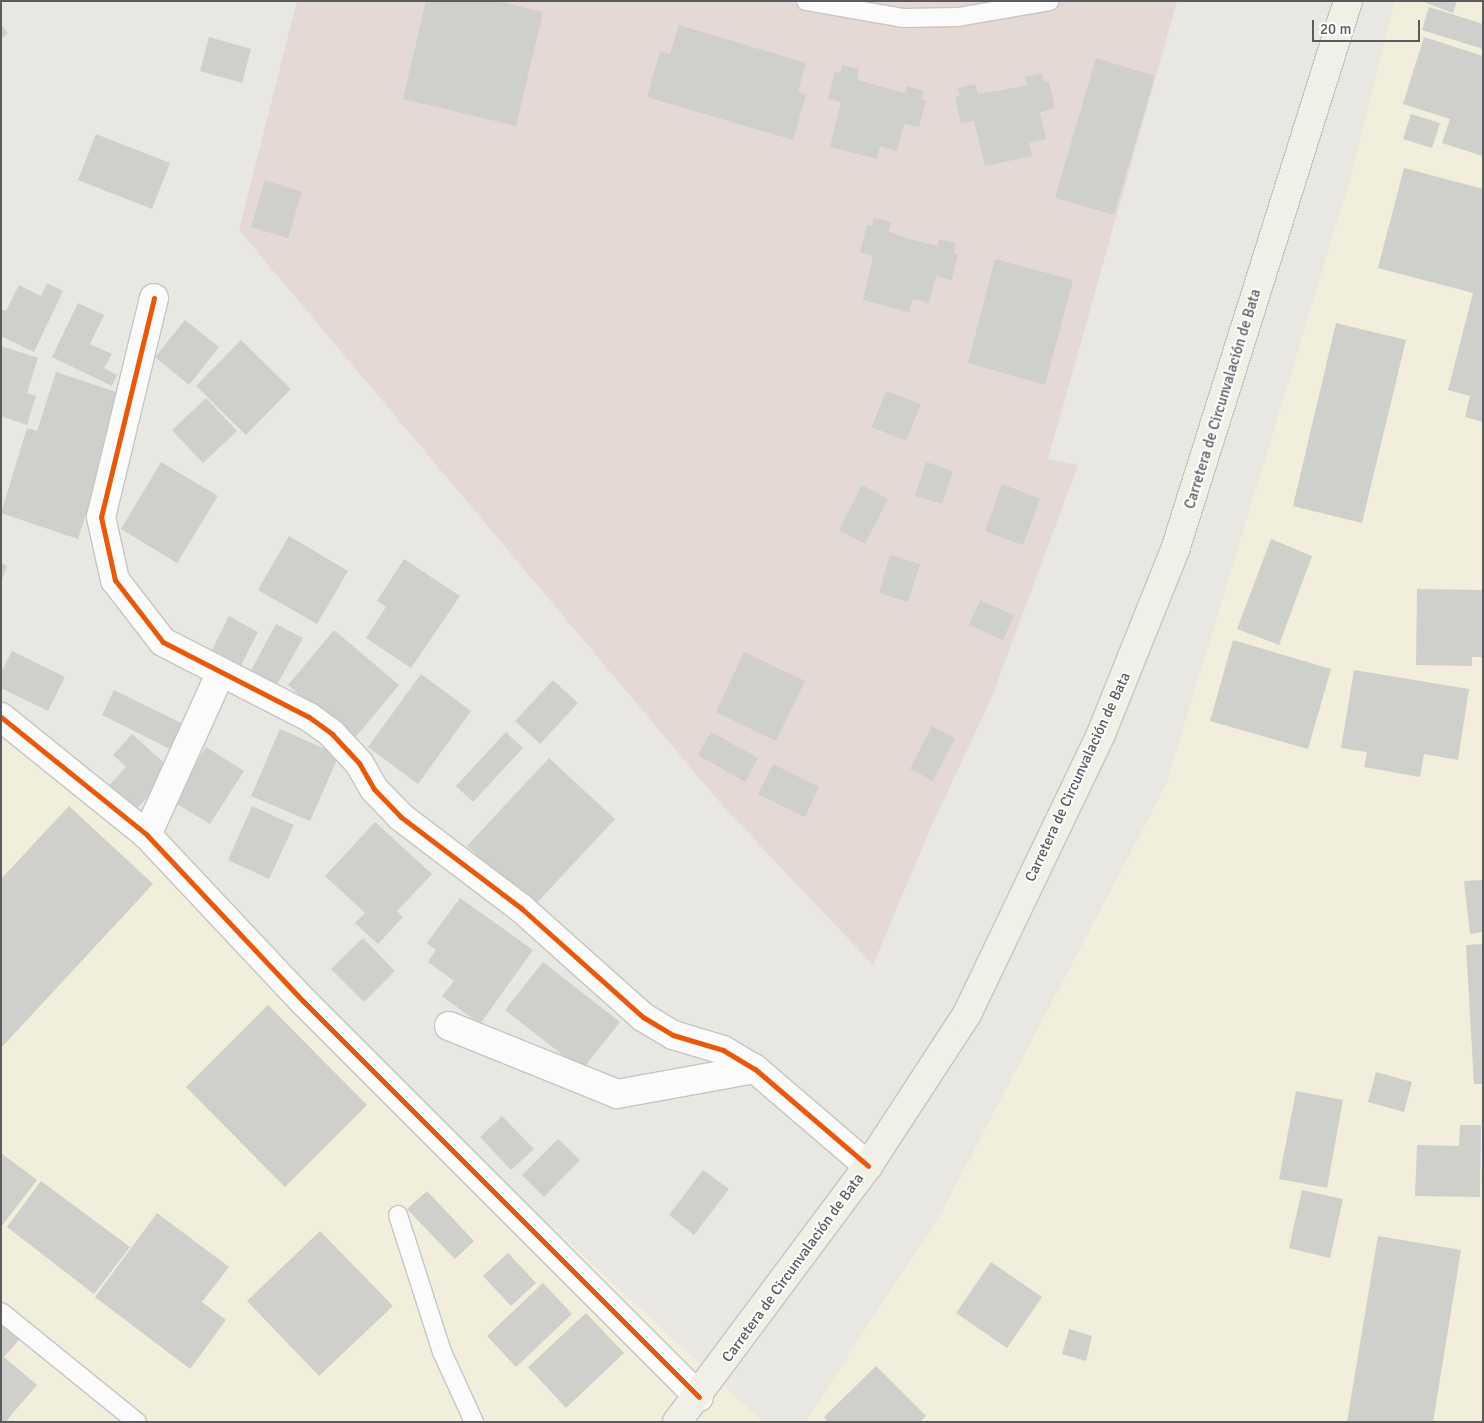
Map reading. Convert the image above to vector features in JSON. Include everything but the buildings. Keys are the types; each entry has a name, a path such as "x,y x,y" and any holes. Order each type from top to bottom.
{"main road":[{"name":"Carretera de Circunvalación de Bata","path":"677,1422 698,1397 868,1166 967,1014 1101,734 1176,550 1348,1"}],"street":[{"path":"154,298 101,518 115,580 163,642 309,717 332,734 359,763 374,789 401,817 521,908 644,1017 674,1035 723,1050 755,1069 868,1166"},
{"path":"147,835 221,672"},
{"path":"1,717 147,835 303,1001 698,1397"},
{"path":"449,1026 617,1094 755,1069"}],"lane":[{"path":"806,1 903,18 958,17 1050,1"},
{"path":"398,1214 442,1352 474,1422"},
{"path":"1,1312 137,1422"}],"shaded area":[{"path":"297,1 1177,1 1048,459 1078,465 991,699 931,827 873,965 722,805 239,230"},
{"path":"1395,1 1483,1 1483,1422 805,1422 942,1211 1166,785 1350,179"},
{"path":"1,737 37,751 763,1422 1,1422"}],"cycle path":[{"path":"154,298 101,517 115,580 163,642 309,717 332,734 359,763 374,789 401,817 521,908 643,1017 673,1035 723,1050 755,1069 868,1166"},
{"path":"1,717 147,835 303,1001 699,1397"}]}
